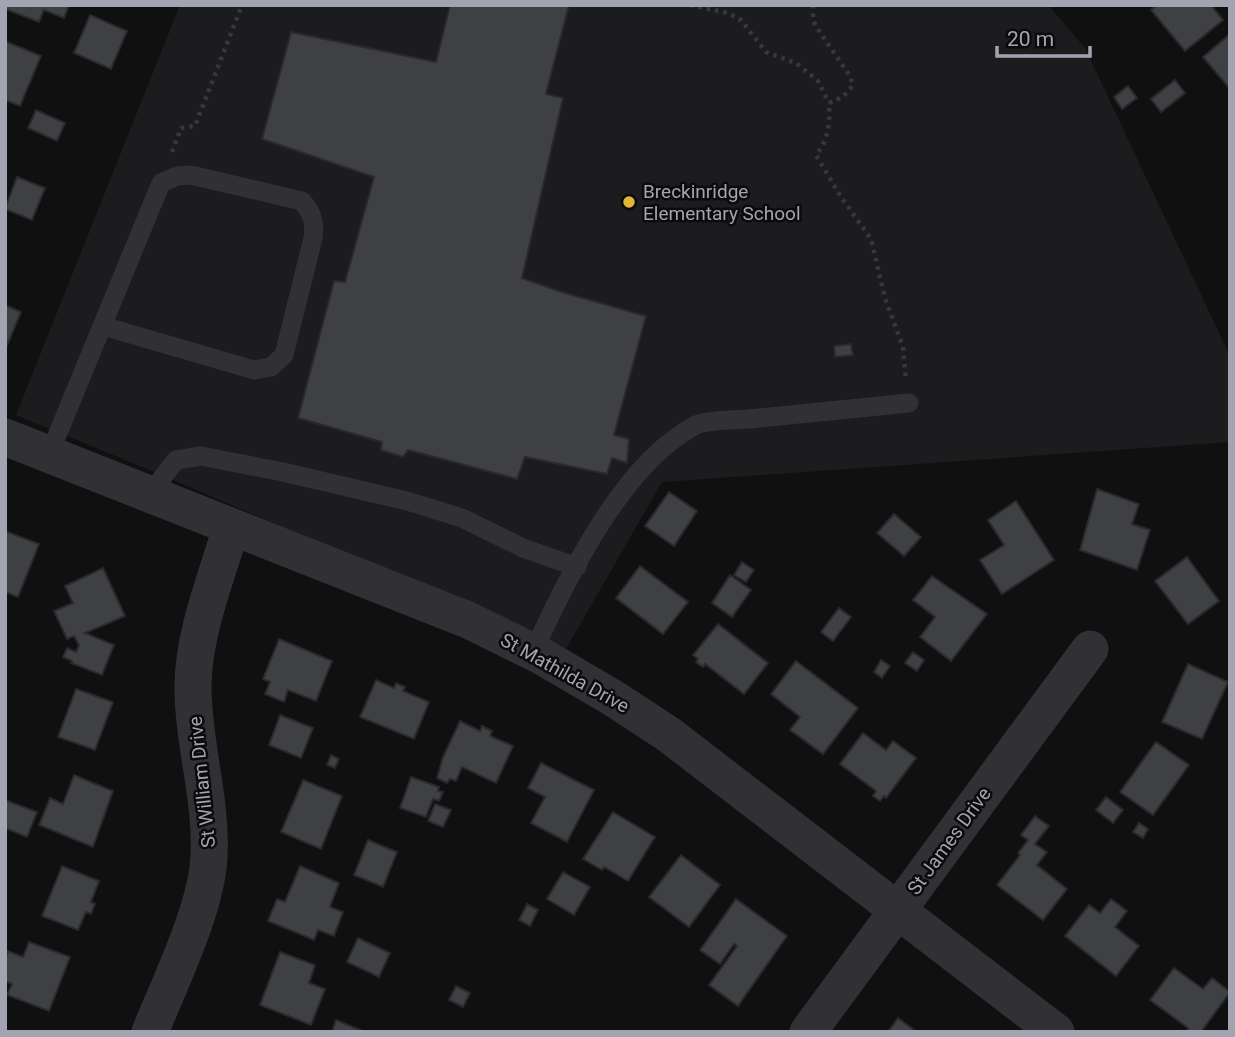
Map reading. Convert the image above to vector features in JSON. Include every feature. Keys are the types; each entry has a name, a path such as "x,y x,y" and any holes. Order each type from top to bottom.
{"street":[{"name":"St Mathilda Drive","path":"5,437 468,620 533,652 613,698 668,734 1056,1032"},
{"name":"St William Drive","path":"150,1032 192,925 206,880 209,857 207,814 193,685 197,649 231,528"},
{"name":"St James Drive","path":"808,1032 1090,649"}],"lane":[{"path":"49,455 161,183 177,176 191,175 302,201 310,211 315,222 313,238 284,355 271,367 254,370 103,326"},
{"path":"533,652 557,601 600,527 634,476 660,451 698,424 909,403"},
{"path":"149,495 176,460 201,456 407,501 462,518 523,548 577,567"}],"path":[{"path":"161,183 181,128 195,126 242,5"},
{"path":"690,5 728,13 741,20 766,52 796,63 818,81 829,103 830,122 822,148 816,155 871,239 885,298 903,347 909,403"},
{"path":"813,5 812,12 817,28 850,76 853,85 843,97 829,103"}],"shaded area":[{"name":"Breckinridge Elementary School","path":"180,5 1048,5 1085,48 1230,356 1230,442 662,482 566,649 16,415"}],"building":[{"path":"5,5 69,5 64,18 44,10 39,22 5,9"},
{"path":"450,5 569,5 546,94 563,98 522,278 646,316 614,435 629,439 627,463 612,458 607,474 525,457 517,479 408,450 403,457 381,450 382,442 298,418 334,281 345,282 374,177 262,139 291,32 436,62"},
{"path":"1157,5 1211,5 1223,20 1185,51 1151,10"},
{"path":"90,15 127,31 111,69 74,53"},
{"path":"1230,34 1230,89 1203,57"},
{"path":"5,41 41,56 20,106 5,100"},
{"path":"1175,80 1185,93 1161,112 1151,99"},
{"path":"1128,86 1137,98 1122,109 1114,97"},
{"path":"36,110 65,123 57,141 28,128"},
{"path":"17,177 45,188 32,220 5,209"},
{"path":"5,305 21,312 6,348 5,348"},
{"path":"851,344 853,355 835,357 834,346"},
{"path":"1097,489 1139,504 1132,524 1150,530 1137,570 1080,550"},
{"path":"669,492 697,511 674,546 645,526"},
{"path":"1016,501 1054,560 1002,594 980,560 1004,545 988,520"},
{"path":"894,514 921,537 904,556 877,533"},
{"path":"5,531 39,544 18,597 5,592"},
{"path":"1187,557 1219,601 1188,624 1155,581"},
{"path":"742,562 754,570 746,582 734,575"},
{"path":"640,566 688,602 663,634 616,598"},
{"path":"103,568 125,616 85,633 114,645 102,675 63,657 67,648 76,652 79,645 74,636 67,639 54,611 73,603 65,586"},
{"path":"730,575 751,590 732,617 712,603"},
{"path":"932,576 987,614 951,661 920,637 935,617 913,600"},
{"path":"839,608 851,617 833,641 821,632"},
{"path":"718,624 768,663 744,694 705,664 703,667 696,662 698,659 693,655"},
{"path":"279,639 332,661 316,701 288,690 284,702 265,694 270,682 263,679"},
{"path":"913,652 924,660 917,671 905,663"},
{"path":"881,660 890,666 882,678 874,672"},
{"path":"796,661 858,708 823,754 790,730 800,717 771,694"},
{"path":"1188,664 1228,682 1202,739 1162,722"},
{"path":"376,680 394,688 396,683 405,687 403,691 429,702 414,739 360,717"},
{"path":"76,689 113,702 95,750 58,737"},
{"path":"280,715 313,728 301,758 269,745"},
{"path":"460,721 480,731 482,726 492,731 490,736 513,746 496,783 462,767 456,781 450,779 447,783 437,778 443,757"},
{"path":"863,733 886,750 893,741 916,758 886,798 884,796 880,801 873,796 876,791 840,764"},
{"path":"1156,742 1189,765 1153,815 1120,792"},
{"path":"331,755 339,759 335,768 327,765"},
{"path":"541,763 594,790 567,842 531,823 545,797 528,788"},
{"path":"74,775 113,791 93,847 39,825 50,798 63,804"},
{"path":"411,777 439,787 438,791 443,792 439,801 433,799 426,817 400,808"},
{"path":"303,780 342,796 321,849 281,832"},
{"path":"1106,797 1123,810 1113,823 1096,810"},
{"path":"5,800 37,812 27,837 5,828"},
{"path":"435,804 451,810 443,827 428,821"},
{"path":"613,812 655,837 628,881 583,859"},
{"path":"1035,816 1049,826 1035,844 1047,852 1037,865 1067,889 1043,920 997,885 1020,855 1018,853 1028,840 1021,835"},
{"path":"1139,823 1148,829 1143,838 1133,832"},
{"path":"368,840 397,852 383,887 354,875"},
{"path":"681,855 720,885 689,927 649,897"},
{"path":"62,866 99,881 91,902 95,904 91,914 86,912 78,930 42,916"},
{"path":"300,866 339,883 330,907 343,912 334,936 318,930 314,940 268,921 277,899 285,902"},
{"path":"563,872 590,887 574,915 547,899"},
{"path":"736,899 787,936 738,1006 709,985 737,946 734,944 720,964 700,950"},
{"path":"1111,899 1127,911 1115,927 1139,946 1116,976 1065,936 1089,905 1100,913"},
{"path":"527,904 538,910 530,926 519,920"},
{"path":"358,938 390,953 379,977 347,962"},
{"path":"29,942 70,957 49,1011 7,995 12,984 5,981 5,959 8,951 23,957"},
{"path":"280,952 315,965 309,983 325,989 311,1025 260,1005"},
{"path":"1174,968 1203,989 1212,978 1230,992 1201,1032 1186,1032 1188,1028 1150,1000"},
{"path":"456,986 470,993 463,1007 449,1000"},
{"path":"898,1018 917,1032 888,1032"},
{"path":"336,1020 365,1032 332,1032"}],"place":[{"name":"Breckinridge Elementary School","path":"629,202"}]}
